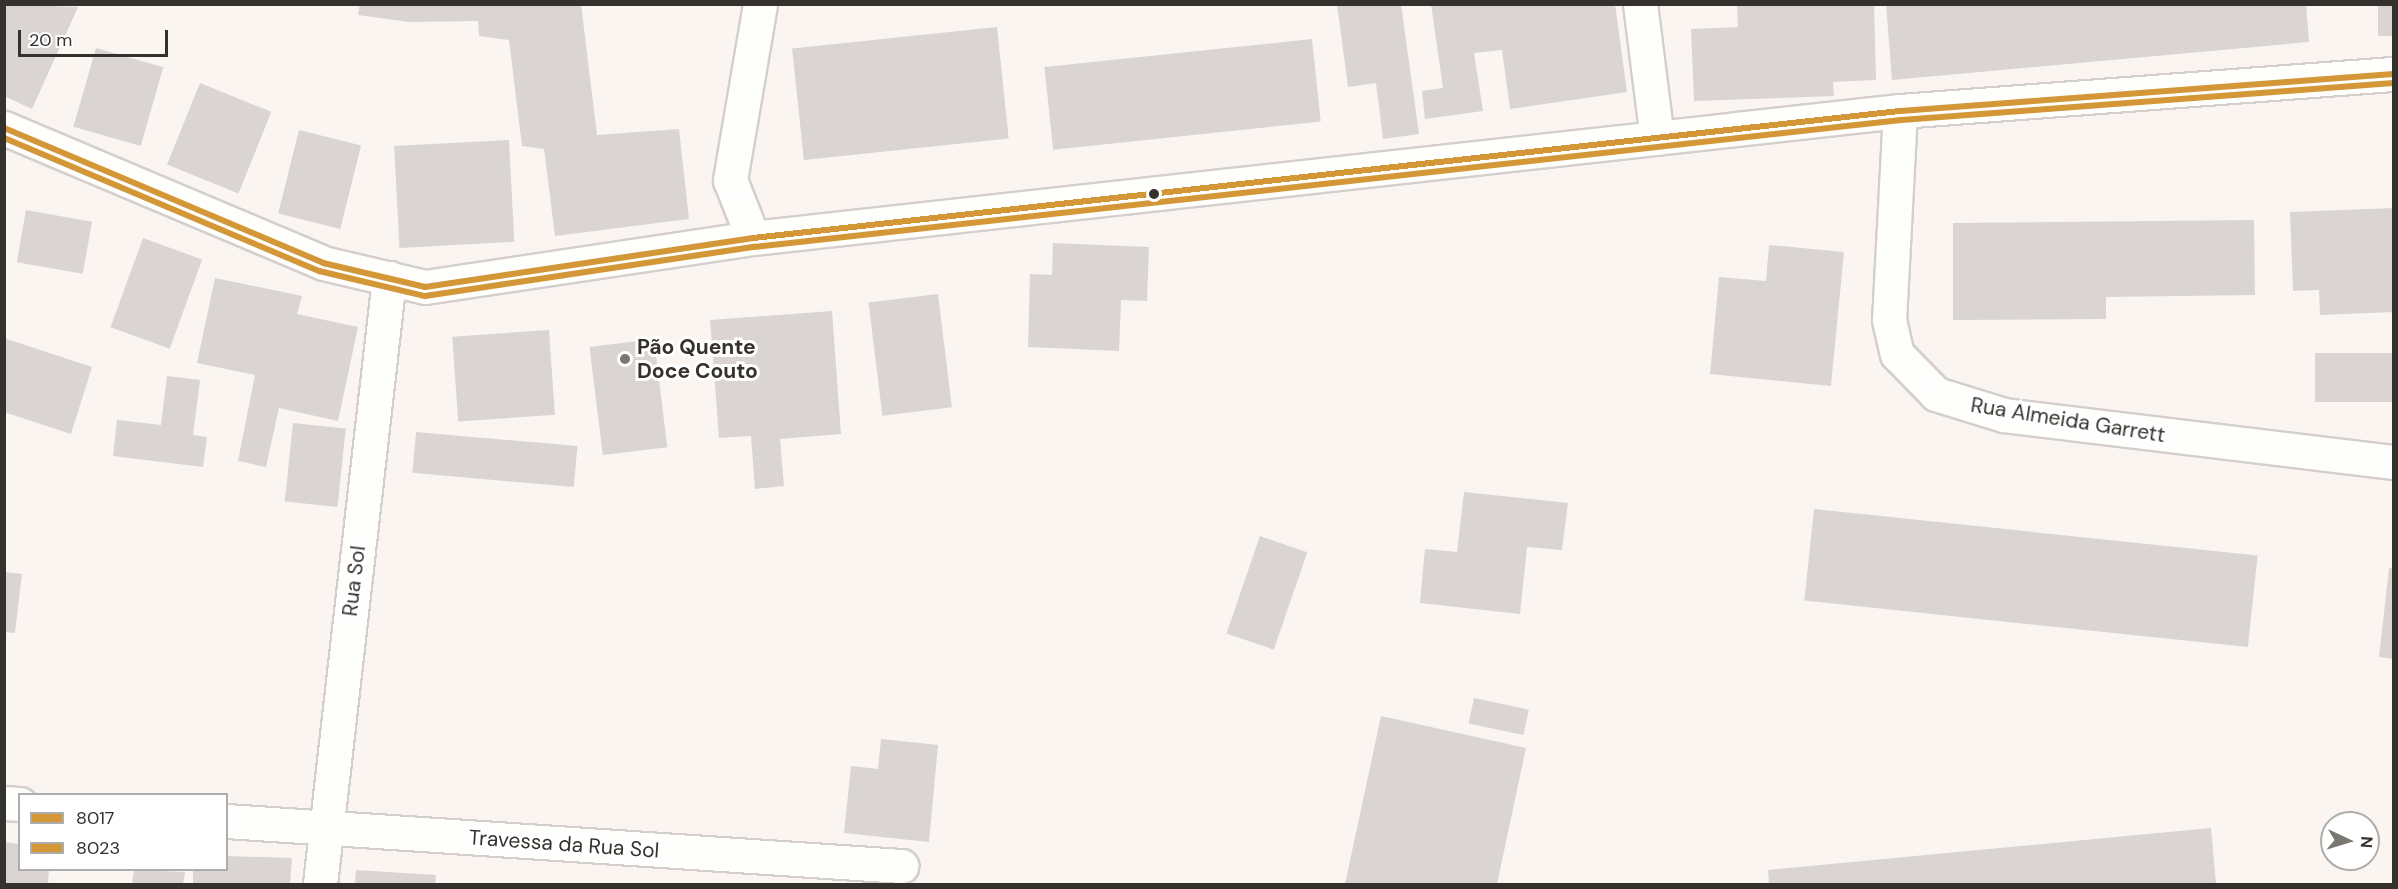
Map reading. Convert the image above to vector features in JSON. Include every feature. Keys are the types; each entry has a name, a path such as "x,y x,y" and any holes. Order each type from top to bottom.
{"street":[{"path":"753,238 730,180 760,4"},
{"path":"1640,4 1657,138"},
{"path":"4,128 323,263 425,287 753,238 1900,111 2394,74"},
{"name":"Rua Almeida Garrett","path":"1900,111 1889,320 1897,354 1936,394 2004,415 2394,462"},
{"name":"Rua Sol","path":"320,885 389,278"},
{"name":"Travessa da Rua Sol","path":"228,821 902,866"}],"building":[{"path":"4,4 78,7 32,109 4,96"},
{"path":"360,4 581,4 597,135 679,129 689,219 555,236 544,149 522,146 509,40 479,36 478,21 409,22 358,15"},
{"path":"1337,4 1401,4 1419,134 1383,139 1376,83 1348,87"},
{"path":"1431,4 1615,4 1627,92 1510,109 1502,50 1474,53 1483,111 1425,119 1422,91 1443,88"},
{"path":"1737,4 1874,4 1876,80 1833,82 1834,96 1694,101 1691,29 1738,27"},
{"path":"1886,4 2306,4 2309,42 1892,80"},
{"path":"2378,4 2394,4 2394,36 2378,36"},
{"path":"997,27 1009,138 804,160 792,49"},
{"path":"1312,39 1321,122 1053,150 1044,67"},
{"path":"96,48 163,67 141,146 73,127"},
{"path":"200,83 271,112 238,193 167,165"},
{"path":"299,130 361,145 340,229 278,213"},
{"path":"509,140 514,242 399,248 394,146"},
{"path":"2394,208 2394,312 2320,315 2319,290 2293,291 2290,212"},
{"path":"26,210 92,222 83,274 17,262"},
{"path":"2254,220 2255,295 2106,297 2106,319 1953,320 1953,223"},
{"path":"143,238 202,260 170,349 111,327"},
{"path":"1053,243 1149,247 1147,301 1121,300 1119,351 1028,347 1030,274 1052,275"},
{"path":"1769,245 1844,252 1831,386 1710,374 1719,277 1766,281"},
{"path":"215,278 302,296 297,314 358,327 338,421 279,408 266,467 238,461 255,375 197,363"},
{"path":"938,294 952,407 882,416 869,303"},
{"path":"832,311 841,434 780,439 784,486 755,489 751,436 719,438 710,320"},
{"path":"549,330 555,415 458,422 452,337"},
{"path":"4,338 92,367 71,434 4,412"},
{"path":"654,339 667,447 603,455 589,347"},
{"path":"2315,353 2394,353 2394,402 2315,402"},
{"path":"167,376 200,380 193,435 207,437 203,467 113,456 117,420 161,425"},
{"path":"293,423 346,429 337,507 285,502"},
{"path":"416,432 577,446 574,487 412,473"},
{"path":"1464,492 1568,503 1562,550 1527,547 1520,614 1420,603 1425,549 1457,552"},
{"path":"1814,509 2258,556 2248,647 1804,600"},
{"path":"1260,536 1307,552 1274,650 1226,633"},
{"path":"2389,568 2394,569 2394,659 2379,657"},
{"path":"4,572 22,574 15,633 4,632"},
{"path":"1474,698 1529,710 1523,735 1469,723"},
{"path":"1381,716 1526,748 1497,884 1345,884"},
{"path":"881,739 938,745 929,842 844,833 851,766 878,769"},
{"path":"2211,828 2216,884 1769,884 1768,870"},
{"path":"4,842 18,844 18,871 49,871 48,884 4,884"},
{"path":"228,856 292,858 290,884 193,884 193,871 228,871"},
{"path":"356,870 436,875 435,884 355,884"},
{"path":"134,871 185,872 183,884 132,884"}],"transit line":[{"name":"8017","path":"4,128 323,263 425,287 753,238 1900,111 2394,74"},
{"name":"8023","path":"4,138 319,271 425,296 754,247 1901,120 2394,83"}],"place":[{"name":"Pão Quente Doce Couto","path":"625,359"}]}
